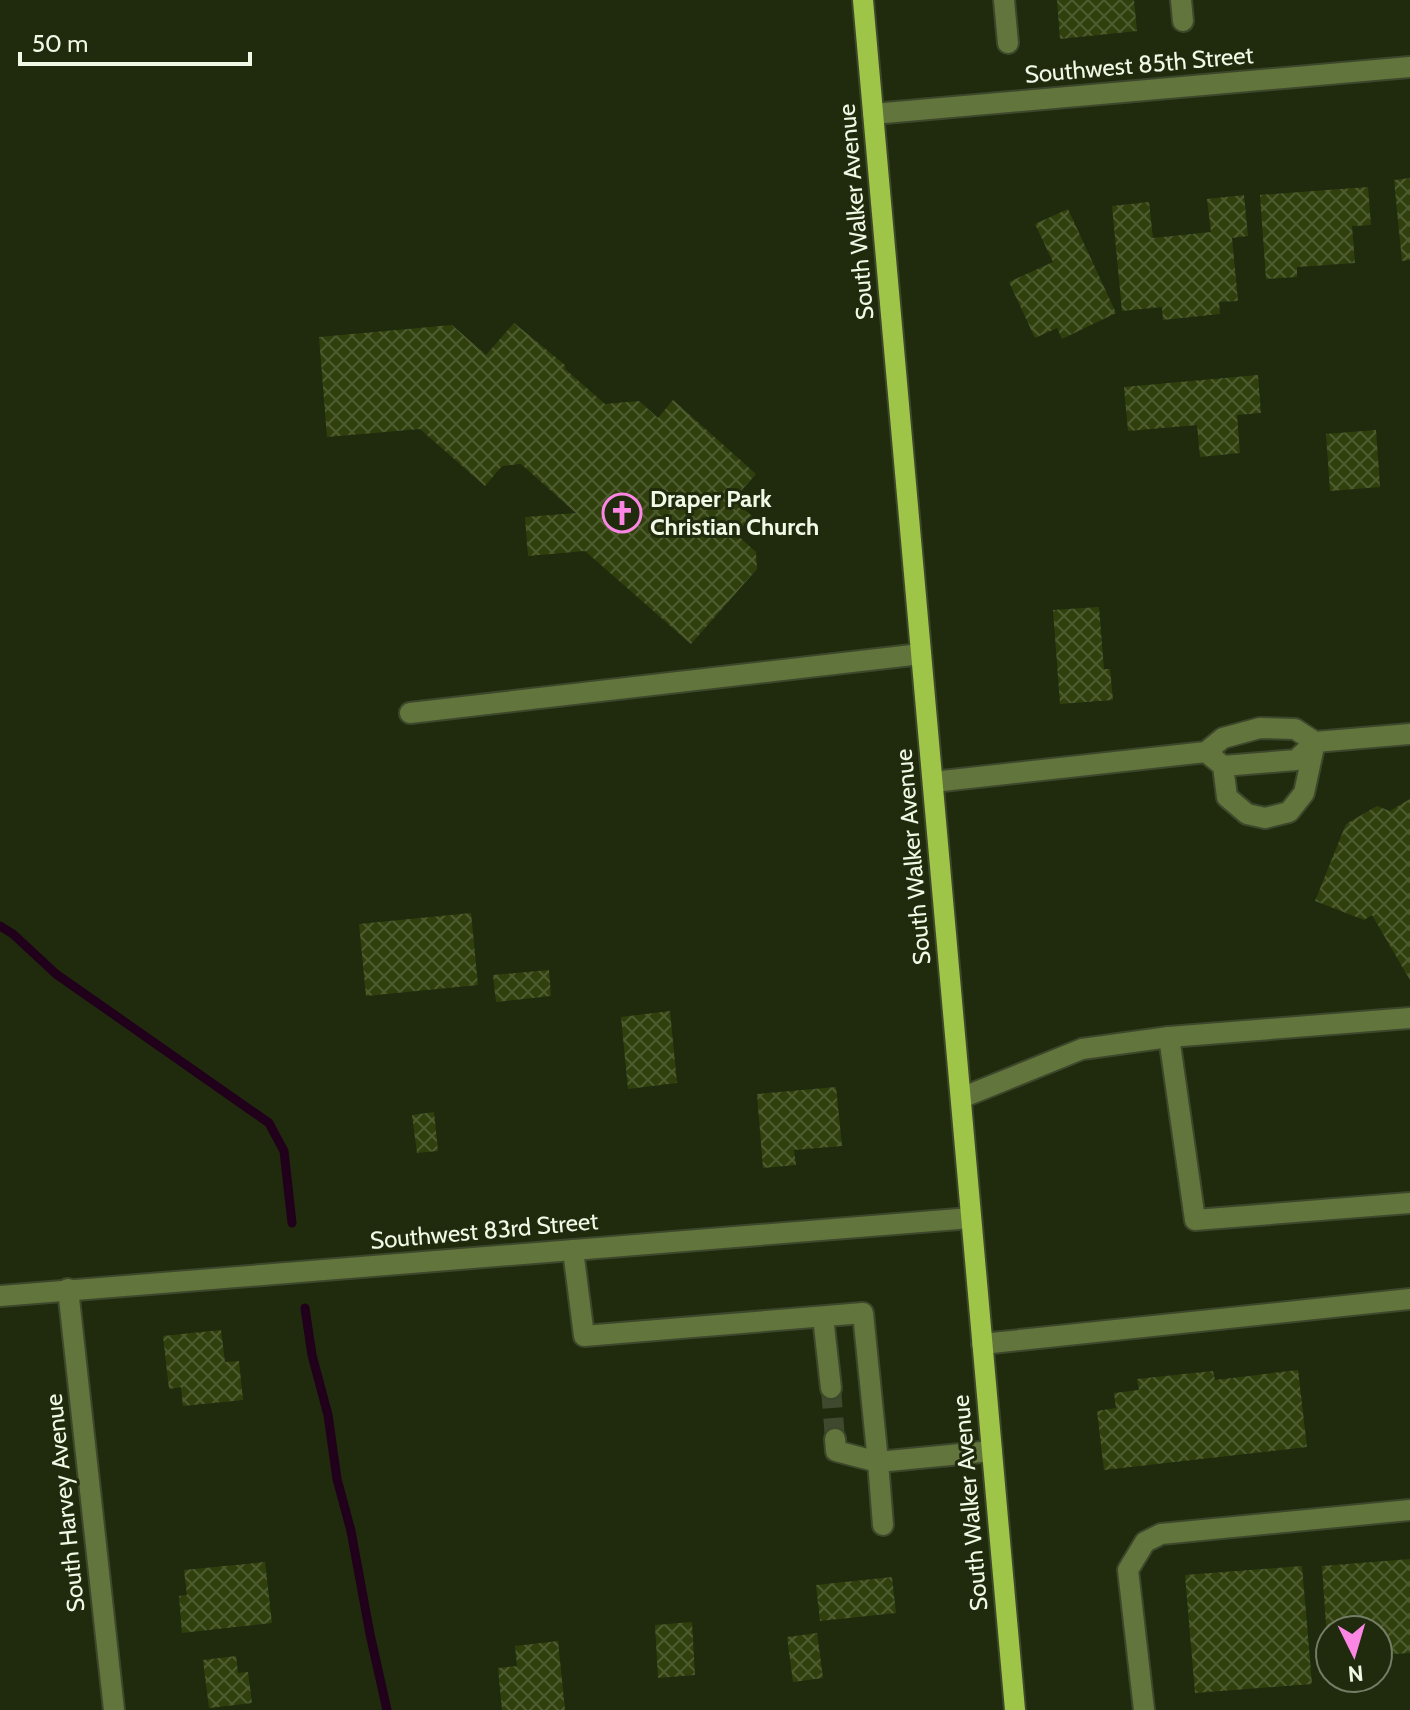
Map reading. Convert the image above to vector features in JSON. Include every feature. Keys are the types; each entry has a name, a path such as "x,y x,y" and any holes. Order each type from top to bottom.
{"main road":[{"name":"South Walker Avenue","path":"863,0 1015,1710"}],"street":[{"path":"1004,0 1008,43"},
{"path":"1181,0 1183,21"},
{"name":"Southwest 85th Street","path":"873,114 1410,67"},
{"path":"410,713 921,654"},
{"path":"933,782 1206,752 1223,738 1260,728 1295,729 1315,742 1410,734"},
{"path":"1206,752 1223,766 1227,797 1247,814 1265,818 1289,812 1304,793 1315,742"},
{"path":"1223,766 1296,760 1315,742"},
{"path":"961,1098 1082,1049 1169,1037 1410,1018"},
{"path":"1169,1037 1195,1220 1410,1203"},
{"name":"Southwest 83rd Street","path":"0,1296 971,1218"},
{"path":"573,1250 584,1336 863,1313 883,1525"},
{"name":"South Harvey Avenue","path":"68,1289 114,1710"},
{"path":"982,1344 1410,1299"},
{"path":"823,1317 831,1388"},
{"path":"835,1439 836,1451 878,1462 992,1451"},
{"path":"1144,1710 1128,1570 1145,1542 1161,1534 1410,1510"}],"building":[{"path":"1057,0 1134,0 1137,31 1060,39"},
{"path":"1410,178 1410,260 1402,261 1394,180"},
{"path":"1368,187 1371,225 1352,226 1355,263 1297,267 1297,277 1266,279 1260,195"},
{"path":"1244,195 1248,236 1232,238 1238,301 1219,302 1220,314 1163,320 1162,307 1122,311 1112,206 1149,202 1153,238 1211,232 1207,199"},
{"path":"1068,209 1116,313 1062,339 1057,328 1035,338 1009,282 1053,262 1035,224"},
{"path":"514,323 565,365 565,369 605,404 639,401 658,418 673,400 756,474 733,500 752,516 736,534 756,552 757,569 691,644 585,551 528,556 525,517 576,513 521,464 502,466 485,486 420,429 327,437 319,337 452,325 486,355"},
{"path":"1258,375 1261,413 1237,415 1240,453 1200,457 1197,425 1128,431 1124,387"},
{"path":"1376,430 1380,487 1330,491 1326,434"},
{"path":"1099,607 1104,669 1110,669 1113,700 1060,704 1053,610"},
{"path":"1410,799 1410,980 1372,915 1364,920 1315,901 1346,824 1377,806 1390,811"},
{"path":"471,913 478,985 366,996 359,924"},
{"path":"549,970 551,996 496,1002 493,975"},
{"path":"670,1011 677,1083 628,1089 621,1017"},
{"path":"836,1087 842,1146 794,1150 796,1165 763,1168 757,1094"},
{"path":"434,1112 438,1151 417,1153 412,1115"},
{"path":"221,1330 225,1362 239,1361 243,1400 183,1406 181,1387 169,1389 163,1336"},
{"path":"1298,1370 1307,1447 1104,1470 1097,1411 1116,1408 1114,1393 1139,1390 1137,1379 1213,1371 1215,1380"},
{"path":"1410,1559 1410,1653 1394,1654 1394,1614 1325,1614 1322,1566"},
{"path":"265,1562 272,1623 182,1633 179,1596 187,1595 184,1570"},
{"path":"1302,1566 1312,1684 1195,1693 1185,1575"},
{"path":"892,1577 896,1613 820,1621 816,1585"},
{"path":"692,1622 695,1675 658,1678 655,1625"},
{"path":"817,1633 823,1678 793,1682 787,1637"},
{"path":"558,1641 565,1710 502,1710 498,1668 517,1666 515,1646"},
{"path":"236,1656 238,1673 248,1672 252,1703 209,1708 203,1660"}],"waterway":[{"path":"0,926 56,974 269,1123 284,1151 292,1223"},
{"path":"305,1308 312,1355 328,1415 337,1479 351,1531 387,1710"}],"tunnel":[{"path":"831,1388 835,1439"}],"place":[{"name":"Draper Park Christian Church","path":"622,513"}]}
